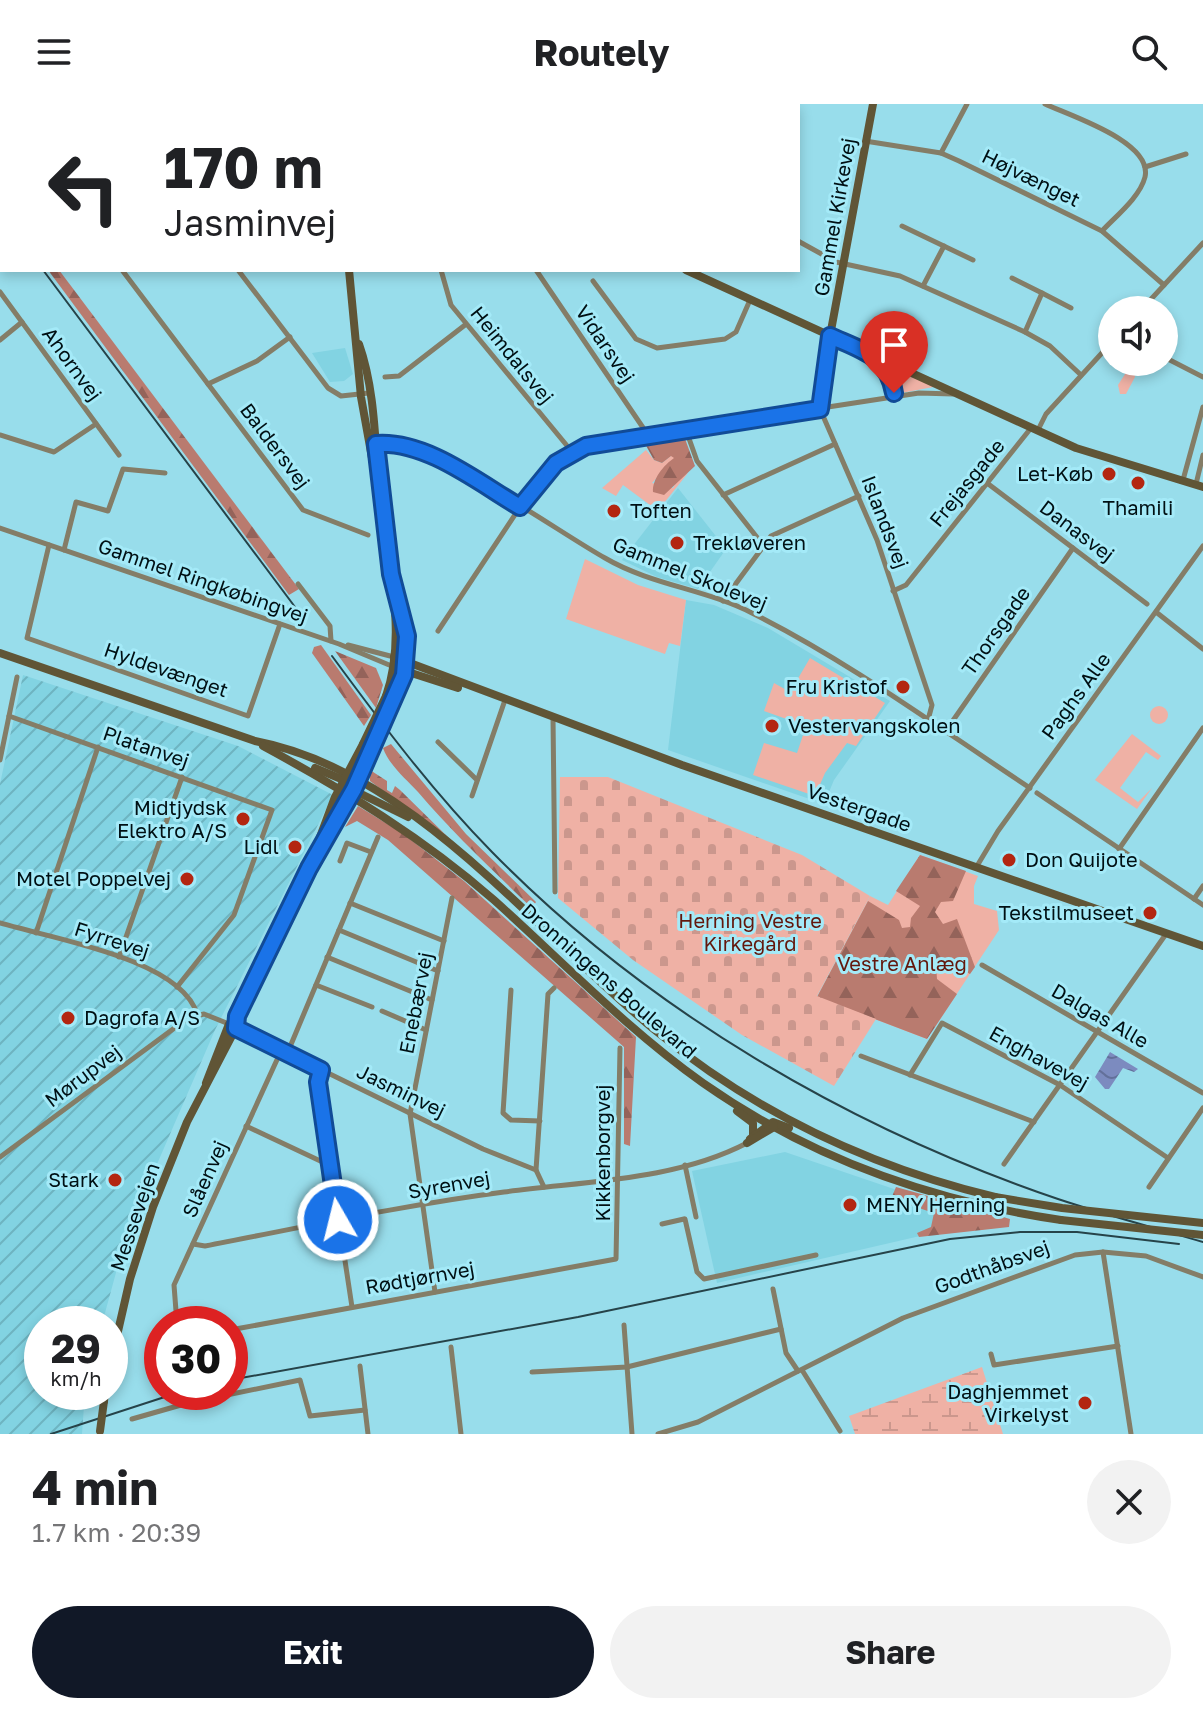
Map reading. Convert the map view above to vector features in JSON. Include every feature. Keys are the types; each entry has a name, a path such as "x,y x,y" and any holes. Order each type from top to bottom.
{"main road":[{"name":"Gammel Kirkevej","path":"830,336 873,104"},
{"path":"349,272 391,574 400,664"},
{"path":"690,272 1034,429 1126,466 1200,486"},
{"path":"349,784 390,698 407,636 391,574"},
{"name":"Dronningens Boulevard","path":"1,653 255,741 284,747 420,822 683,1053 746,1096 826,1139 924,1178 995,1197 1062,1208 1203,1223"},
{"name":"Vestergade","path":"400,664 1167,933 1202,942"},
{"name":"Dronningens Boulevard","path":"255,741 349,784 448,863 645,1038 727,1098 772,1124 842,1160 921,1190 992,1209 1061,1220 1203,1235"},
{"name":"Messevejen","path":"309,868 349,784"},
{"name":"Messevejen","path":"125,1306 141,1238 206,1083 349,784"},
{"path":"683,1053 700,1071 772,1124 813,1138 826,1139"},
{"path":"727,1098 731,1107 753,1123 750,1140"},
{"path":"750,1140 772,1124"},
{"path":"99,1432 102,1410"}],"street":[{"path":"941,153 967,104"},
{"path":"1045,104 1129,143 1145,167 1145,178 1137,193 1102,231"},
{"name":"Højvænget","path":"865,141 941,153 1102,231 1164,285"},
{"path":"1145,167 1186,154"},
{"path":"902,226 973,260"},
{"path":"800,242 842,263 900,276 1025,332 1050,346 1081,375"},
{"path":"1154,296 1203,243"},
{"path":"923,286 944,246"},
{"name":"Baldersvej","path":"124,272 303,510 368,535"},
{"path":"240,272 332,392 341,396 365,393"},
{"name":"Heimdalsvej","path":"442,272 451,305 465,325 573,453"},
{"name":"Vidarsvej","path":"537,272 648,435"},
{"path":"1012,278 1071,308"},
{"path":"593,281 636,339 657,348 725,339 736,332 750,300"},
{"name":"Ahornvej","path":"0,292 119,455"},
{"path":"1025,332 1042,293"},
{"path":"0,340 22,322"},
{"path":"385,377 399,376 465,325"},
{"path":"824,408 830,336"},
{"path":"208,384 257,361 290,337"},
{"path":"862,350 887,369 895,397"},
{"name":"Frejasgade","path":"893,591 906,585 987,483 1098,357"},
{"path":"1178,364 1203,377"},
{"path":"438,631 540,478 586,446 919,393 962,395"},
{"path":"1183,481 1203,407"},
{"name":"Islandsvej","path":"824,408 859,496 932,705 928,720"},
{"path":"0,435 54,452 96,424"},
{"path":"686,430 697,461 763,545"},
{"name":"Gammel Skolevej","path":"372,445 394,443 440,461 635,573 723,601 802,641 1030,788"},
{"path":"723,495 836,444"},
{"path":"1200,486 1203,455"},
{"name":"Gammel Ringkøbingvej","path":"64,550 76,502 108,511 123,469 165,473"},
{"name":"Danasvej","path":"987,483 1147,604"},
{"path":"723,601 763,545 784,528 859,496"},
{"name":"Gammel Ringkøbingvej","path":"0,528 400,664"},
{"name":"Hyldevænget","path":"49,545 27,638 248,716 280,624"},
{"name":"Paghs Alle","path":"977,866 1203,546"},
{"name":"Thorsgade","path":"945,732 1073,548"},
{"name":"Gammel Ringkøbingvej","path":"298,584 330,626 331,641"},
{"path":"1156,612 1203,649"},
{"name":"Gammel Ringkøbingvej","path":"339,644 400,664"},
{"path":"0,760 17,677"},
{"path":"472,796 505,700"},
{"name":"Platanvej","path":"9,716 272,810 234,915 177,987"},
{"path":"553,717 555,892"},
{"path":"1119,849 1203,728"},
{"path":"438,742 477,780"},
{"path":"36,933 98,747"},
{"path":"119,957 182,777"},
{"path":"1037,793 1203,905"},
{"name":"Slåenvej","path":"176,1306 174,1285 246,1126 316,985 378,837"},
{"path":"340,861 347,843 371,852"},
{"path":"1194,899 1203,886"},
{"name":"Enebærvej","path":"435,1292 410,1114 452,898"},
{"path":"350,903 444,941"},
{"name":"Fyrrevej","path":"0,923 119,957 155,971 191,1000 197,1014"},
{"path":"339,930 438,971"},
{"path":"1004,1164 1167,933"},
{"path":"327,957 432,1000"},
{"name":"Dalgas Alle","path":"982,965 1203,1093"},
{"path":"316,985 372,1007"},
{"path":"544,1187 536,1170 548,994 554,988"},
{"path":"511,990 503,1113 511,1120 540,1121"},
{"path":"382,1011 426,1030"},
{"path":"197,1014 232,1026"},
{"name":"Mørupvej","path":"0,1157 197,1014"},
{"name":"Enghavevej","path":"910,1075 942,1023 1060,1085 1168,1158"},
{"name":"Jasminvej","path":"232,1026 483,1149 536,1170"},
{"name":"Kikkenborgvej","path":"616,1259 620,1048"},
{"path":"861,1056 1034,1122"},
{"path":"321,1070 318,1082 352,1307"},
{"path":"1149,1187 1203,1108"},
{"path":"246,1126 331,1166"},
{"name":"Syrenvej","path":"193,1244 205,1246 422,1205 685,1165 750,1140"},
{"path":"685,1165 696,1217"},
{"path":"662,1224 685,1219 697,1272 704,1279 816,1255"},
{"path":"1103,1252 1131,1434"},
{"name":"Godthåbsvej","path":"658,1434 681,1431 934,1304 1062,1259 1103,1252 1159,1258 1203,1277"},
{"name":"Rødtjørnvej","path":"248,1327 616,1259"},
{"path":"773,1289 786,1353 840,1431"},
{"path":"624,1325 632,1434"},
{"path":"532,1372 627,1367 781,1329"},
{"path":"991,1354 994,1365 1118,1346"},
{"path":"451,1347 461,1434"},
{"path":"360,1366 368,1434"},
{"path":"132,1419 300,1380 310,1416 365,1410"}],"shaded area":[{"path":"345,348 353,374 344,381 330,382 312,353"},
{"name":"Trekløveren","path":"678,488 726,549 698,589 657,577 622,560"},
{"name":"Vestervangskolen","path":"686,600 714,605 768,628 890,701 834,780 824,804 668,750"},
{"path":"23,675 238,746 333,795 215,1030 126,1236 107,1306 24,1306 24,1410 84,1410 82,1434 0,1434 0,784"},
{"path":"785,1152 941,1205 933,1233 717,1283 692,1171"}],"green space":[{"path":"49,272 61,272 299,589 289,595"},
{"path":"895,368 939,386 901,393"},
{"path":"1124,376 1135,376 1126,394 1120,394 1118,385"},
{"path":"684,436 695,466 664,495 653,492 659,473 674,458 671,456 662,463 654,460 644,442"},
{"path":"646,450 654,460 662,463 672,455 675,458 652,483 673,488 678,479 688,473 664,503 658,501 654,508 623,485 616,496 602,488"},
{"path":"585,559 638,585 686,600 680,646 669,643 665,654 566,619"},
{"path":"321,645 371,715 364,726 312,653 314,647"},
{"path":"335,651 376,668 383,685 376,708"},
{"path":"810,658 885,703 856,746 847,743 825,773 815,796 753,775 764,743 797,753 806,726 764,711 774,683 790,692"},
{"path":"1155,706 1163,706 1168,715 1166,722 1155,724 1150,719 1150,711"},
{"path":"1132,734 1161,756 1158,760 1146,752 1120,788 1138,802 1152,788 1137,809 1095,780"},
{"path":"391,744 466,834 536,902 532,908 398,772 383,748"},
{"path":"370,770 387,781 387,790 392,793 395,786 400,790 454,843 370,781"},
{"name":"Herning Vestre Kirkegård","path":"560,777 608,777 802,855 870,896 817,996 876,1019 834,1086 742,1035 633,960 558,898"},
{"path":"358,806 402,833 464,881 636,1037 630,1146 624,1144 624,1047 388,840 357,821 345,827"},
{"name":"Vestre Anlæg","path":"920,855 978,876 974,886 974,904 997,911 999,930 927,1039 817,997 870,896 888,905"},
{"name":"Vestre Anlæg","path":"920,855 966,871 953,901 941,902 935,912 943,924 957,919 975,967 970,974 946,961 936,965 937,979 957,994 927,1039 817,997 868,901 899,920 902,928 910,927 911,918 920,906 896,891"},
{"path":"896,1187 1010,1219 1009,1227 919,1237 917,1233 931,1227 934,1213 891,1199"},
{"path":"982,1367 1003,1434 855,1434 849,1416"}],"water":[{"path":"1110,1052 1138,1069 1134,1072 1123,1068 1109,1089 1105,1089 1095,1077"}],"railway":[{"path":"44,272 304,619"},
{"path":"332,656 429,782 492,852 552,909 616,963 684,1013 828,1100 903,1137 1058,1199 1203,1242"},
{"path":"248,1377 578,1317 950,1239 1020,1232 1077,1232 1179,1244"},
{"path":"51,1434 144,1404"}],"place":[{"name":"Let-Køb","path":"1109,474"},
{"name":"Thamili","path":"1138,483"},
{"name":"Toften","path":"614,511"},
{"name":"Trekløveren","path":"677,543"},
{"name":"Fru Kristof","path":"903,687"},
{"name":"Vestervangskolen","path":"772,726"},
{"name":"Midtjydsk Elektro A/S","path":"243,819"},
{"name":"Lidl","path":"295,847"},
{"name":"Don Quijote","path":"1009,860"},
{"name":"Motel Poppelvej","path":"187,879"},
{"name":"Tekstilmuseet","path":"1150,913"},
{"name":"Dagrofa A/S","path":"68,1018"},
{"name":"Stark","path":"115,1180"},
{"name":"MENY Herning","path":"850,1205"},
{"name":"Daghjemmet Virkelyst","path":"1085,1403"}],"route":[{"path":"338,1220 318,1082 321,1070 236,1028 237,1016 309,868 328,840 354,789 402,684 407,636 391,574 376,444 394,443 440,461 520,507 540,478 556,463 586,446 820,409 830,336 879,361 891,375 894,393"}]}
